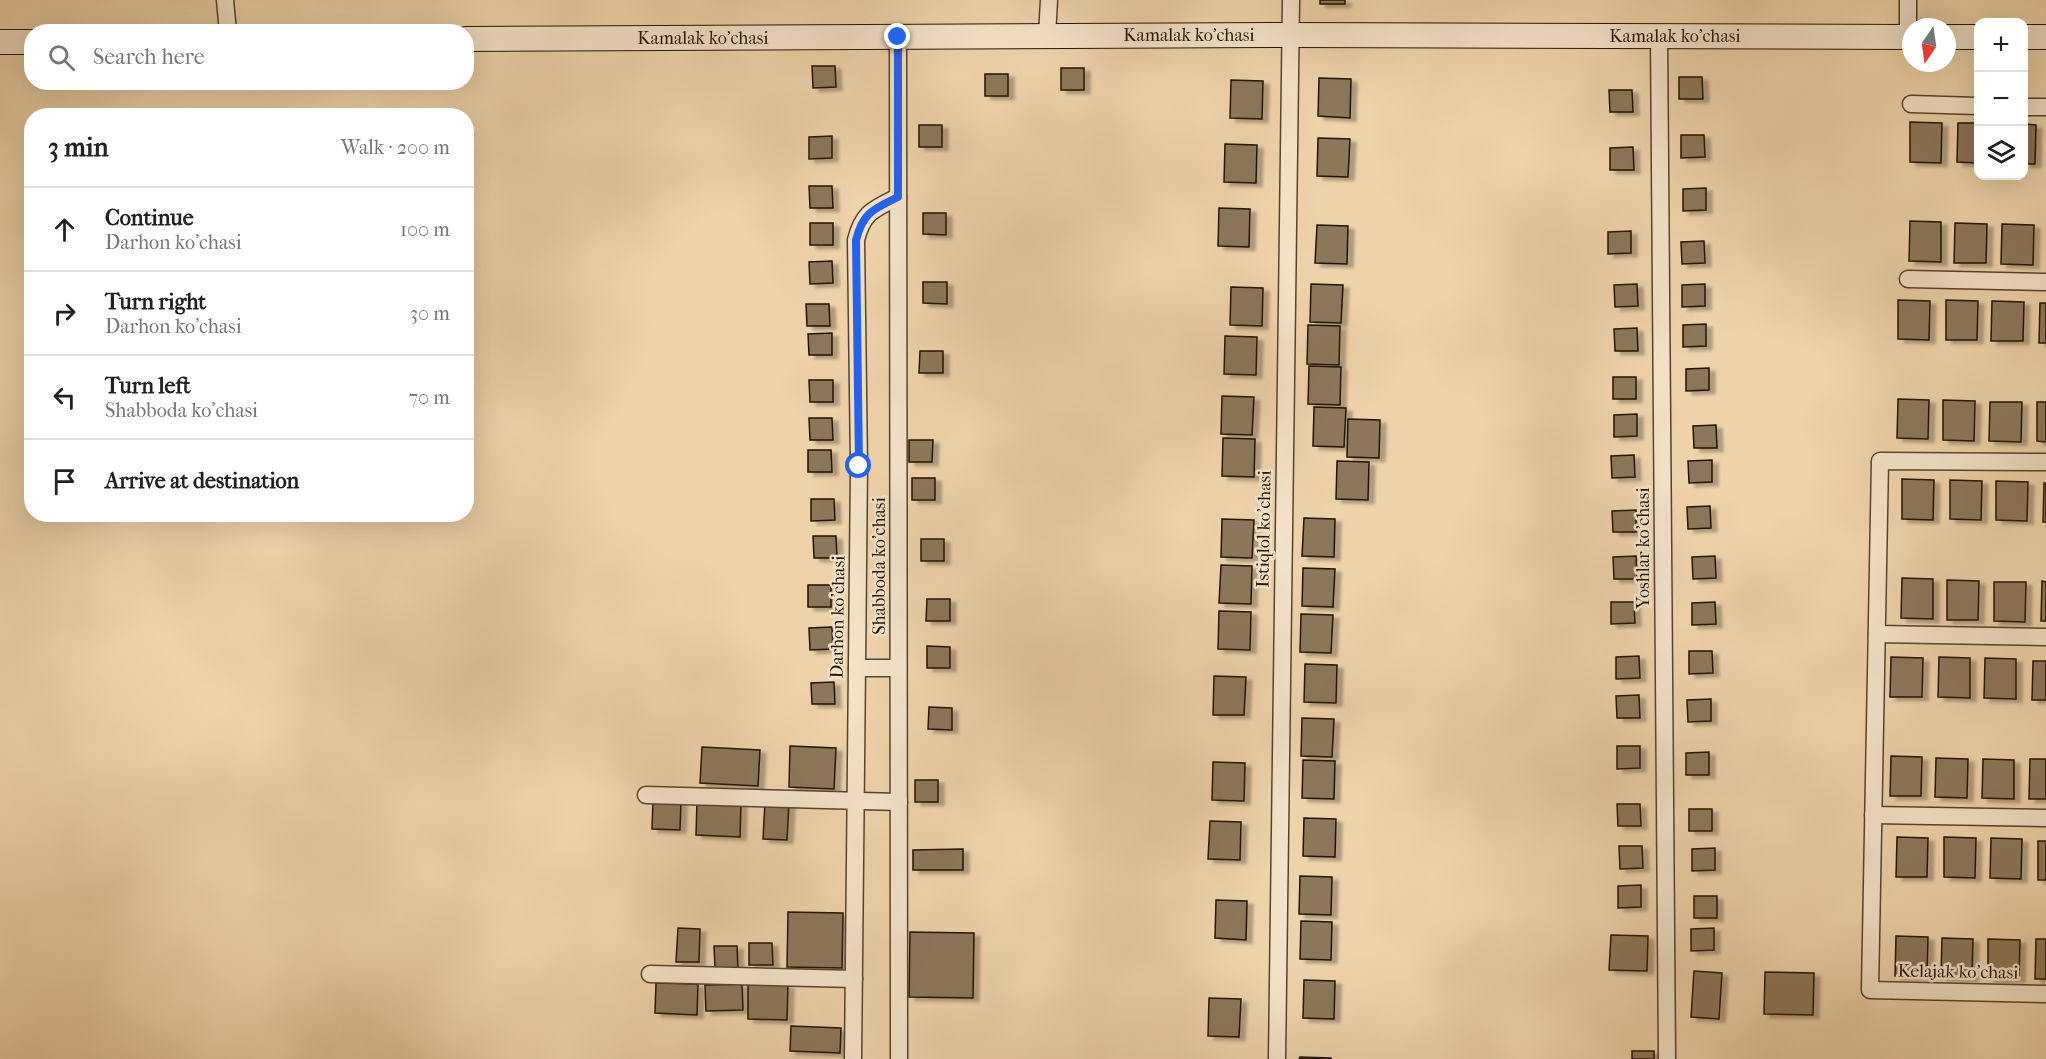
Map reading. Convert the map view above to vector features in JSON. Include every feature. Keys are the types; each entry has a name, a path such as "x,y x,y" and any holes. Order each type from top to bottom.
{"main road":[{"name":"Kamalak ko'chasi","path":"474,39 1292,34 1902,37"},
{"path":"1956,37 1974,37"},
{"path":"2028,37 2046,37"},
{"path":"0,42 24,42"}],"street":[{"path":"225,0 227,24"},
{"path":"1047,36 1049,0"},
{"name":"Istiqlol ko'chasi","path":"1277,1059 1291,0"},
{"path":"1908,0 1909,18"},
{"name":"Yoshlar ko'chasi","path":"1659,36 1667,1059"},
{"name":"Shabboda ko'chasi","path":"898,37 899,1059"},
{"path":"1911,104 1974,106"},
{"path":"2028,106 2046,107"},
{"name":"Darhon ko'chasi","path":"853,1059 859,466 856,240 860,223 873,209 898,197"},
{"path":"1908,279 2046,282"},
{"path":"2046,462 1880,460 1873,815 2046,818"},
{"path":"1877,634 2046,636"},
{"path":"857,668 898,668"},
{"path":"646,795 899,802"},
{"name":"Kelajak ko'chasi","path":"1873,815 1870,990 2046,994"},
{"path":"650,974 854,979"}],"building":[{"path":"1320,0 1345,0 1345,4 1320,4"},
{"path":"812,66 835,66 836,87 813,88"},
{"path":"1061,68 1084,68 1084,90 1061,90"},
{"path":"985,74 1008,74 1008,96 985,96"},
{"path":"1679,77 1702,77 1703,99 1679,99"},
{"path":"1319,78 1351,79 1350,118 1318,116"},
{"path":"1231,80 1263,81 1262,119 1230,118"},
{"path":"1609,90 1632,90 1633,112 1610,112"},
{"path":"1910,122 1942,123 1941,163 1910,162"},
{"path":"1958,123 1974,123 1974,163 1957,162"},
{"path":"2028,124 2036,125 2035,164 2028,164"},
{"path":"919,125 942,125 942,147 919,147"},
{"path":"1681,135 1704,135 1705,157 1681,158"},
{"path":"832,136 832,158 809,159 809,137"},
{"path":"1318,138 1350,139 1348,177 1317,176"},
{"path":"1225,144 1257,145 1256,183 1224,182"},
{"path":"1633,147 1634,170 1610,170 1610,148"},
{"path":"809,186 832,186 833,208 810,208"},
{"path":"1706,188 1706,210 1683,211 1683,189"},
{"path":"1219,208 1250,209 1249,247 1218,246"},
{"path":"923,213 946,213 946,235 923,234"},
{"path":"1910,221 1941,222 1941,262 1909,261"},
{"path":"810,223 833,223 833,245 810,245"},
{"path":"1955,223 1987,224 1986,263 1954,263"},
{"path":"2002,224 2034,225 2033,265 2001,264"},
{"path":"1317,225 1348,226 1347,264 1315,263"},
{"path":"1631,231 1631,253 1608,254 1608,232"},
{"path":"1704,241 1705,263 1682,264 1681,242"},
{"path":"832,261 833,283 810,284 809,262"},
{"path":"923,282 947,282 947,304 923,303"},
{"path":"1311,284 1343,285 1341,323 1310,322"},
{"path":"1637,284 1638,306 1615,307 1614,285"},
{"path":"1705,284 1705,306 1682,307 1682,285"},
{"path":"1231,287 1263,288 1262,326 1230,325"},
{"path":"1898,300 1930,301 1929,340 1898,339"},
{"path":"1946,300 1978,301 1977,340 1946,340"},
{"path":"1992,301 2024,302 2023,341 1991,341"},
{"path":"2040,303 2046,303 2046,343 2039,343"},
{"path":"806,304 829,304 830,326 807,326"},
{"path":"1706,324 1706,346 1683,347 1683,325"},
{"path":"1308,325 1340,326 1339,365 1307,364"},
{"path":"1637,328 1638,351 1615,351 1614,329"},
{"path":"832,333 832,355 809,355 808,334"},
{"path":"1225,336 1257,337 1256,375 1224,374"},
{"path":"920,351 943,351 943,373 919,373"},
{"path":"1309,366 1341,367 1340,405 1308,404"},
{"path":"1709,368 1709,390 1686,391 1686,369"},
{"path":"1613,377 1636,377 1636,399 1613,399"},
{"path":"809,380 833,380 833,402 810,402"},
{"path":"1222,396 1254,397 1252,435 1221,434"},
{"path":"1898,399 1929,400 1928,439 1897,438"},
{"path":"1943,400 1975,401 1974,441 1943,440"},
{"path":"1990,402 2022,402 2021,442 1989,441"},
{"path":"2037,402 2046,402 2046,442 2037,441"},
{"path":"1314,407 1346,408 1344,447 1313,446"},
{"path":"1637,414 1637,436 1614,437 1614,415"},
{"path":"809,418 832,418 833,440 810,440"},
{"path":"1348,419 1380,420 1379,458 1347,457"},
{"path":"1716,425 1717,448 1694,448 1693,426"},
{"path":"1223,438 1255,439 1254,477 1222,476"},
{"path":"909,440 933,440 932,462 909,462"},
{"path":"808,450 831,450 832,472 808,472"},
{"path":"1634,455 1635,477 1612,478 1611,456"},
{"path":"1712,460 1712,482 1689,483 1688,461"},
{"path":"1337,461 1369,462 1368,500 1336,499"},
{"path":"912,478 935,478 935,500 912,500"},
{"path":"1902,479 1934,480 1933,520 1902,519"},
{"path":"1950,480 1982,481 1981,520 1950,519"},
{"path":"1996,481 2028,482 2027,521 1996,520"},
{"path":"2044,483 2046,483 2046,522 2043,522"},
{"path":"811,499 834,499 835,520 811,521"},
{"path":"1710,506 1711,528 1688,529 1687,507"},
{"path":"1636,510 1636,532 1613,532 1612,511"},
{"path":"1304,518 1335,519 1334,557 1302,556"},
{"path":"1222,519 1254,520 1252,558 1221,557"},
{"path":"813,536 836,536 837,558 814,558"},
{"path":"921,539 944,539 944,561 921,561"},
{"path":"1636,556 1637,579 1614,579 1613,557"},
{"path":"1715,556 1716,578 1693,579 1692,557"},
{"path":"1221,565 1252,566 1251,604 1219,603"},
{"path":"1303,568 1335,569 1333,607 1302,606"},
{"path":"1902,578 1933,579 1933,619 1901,618"},
{"path":"1947,580 1979,581 1978,620 1947,620"},
{"path":"2042,581 2046,582 2046,621 2041,621"},
{"path":"1994,582 2026,582 2025,622 1994,621"},
{"path":"808,585 831,585 831,607 808,607"},
{"path":"927,599 950,599 950,621 926,621"},
{"path":"1611,602 1634,602 1635,623 1611,624"},
{"path":"1715,602 1716,624 1692,625 1692,603"},
{"path":"1219,611 1251,612 1250,650 1218,649"},
{"path":"1301,614 1333,615 1331,653 1300,652"},
{"path":"832,627 833,649 810,650 809,628"},
{"path":"927,646 950,647 950,668 927,668"},
{"path":"1689,651 1712,651 1713,673 1689,674"},
{"path":"1639,656 1640,678 1616,679 1616,657"},
{"path":"1891,657 1923,658 1922,697 1890,697"},
{"path":"1939,657 1970,658 1970,698 1938,697"},
{"path":"1985,658 2016,659 2016,699 1984,698"},
{"path":"2033,661 2046,661 2046,700 2032,700"},
{"path":"1305,664 1337,665 1336,703 1304,702"},
{"path":"1214,676 1246,677 1244,715 1213,715"},
{"path":"834,682 835,704 812,704 811,683"},
{"path":"1639,695 1640,718 1617,718 1616,696"},
{"path":"1711,699 1711,721 1688,722 1687,700"},
{"path":"929,707 952,708 952,730 928,729"},
{"path":"1302,718 1334,719 1332,757 1301,756"},
{"path":"790,746 836,748 834,789 789,787"},
{"path":"1617,746 1640,746 1640,768 1617,769"},
{"path":"702,747 760,750 758,786 700,783"},
{"path":"1709,752 1709,775 1686,775 1686,753"},
{"path":"1891,756 1922,757 1921,796 1890,796"},
{"path":"1936,758 1968,759 1967,798 1935,797"},
{"path":"1983,759 2014,760 2014,799 1982,798"},
{"path":"2030,759 2046,759 2046,799 2029,799"},
{"path":"1303,760 1335,761 1334,799 1302,798"},
{"path":"1213,762 1245,763 1244,801 1212,800"},
{"path":"915,780 938,780 938,802 915,802"},
{"path":"653,800 681,801 680,830 652,829"},
{"path":"697,801 741,803 740,837 696,835"},
{"path":"765,801 789,803 787,840 763,839"},
{"path":"1617,804 1640,804 1641,826 1618,826"},
{"path":"1689,809 1712,809 1712,831 1689,831"},
{"path":"1304,818 1336,819 1335,857 1303,856"},
{"path":"1210,821 1241,822 1240,860 1208,859"},
{"path":"1897,837 1928,838 1927,877 1896,877"},
{"path":"1944,837 1976,838 1975,878 1944,877"},
{"path":"1991,838 2022,839 2021,879 1990,878"},
{"path":"2038,841 2046,841 2046,880 2038,880"},
{"path":"1619,846 1642,846 1643,868 1620,869"},
{"path":"1715,848 1715,870 1692,871 1692,849"},
{"path":"963,849 963,870 913,870 913,850"},
{"path":"1300,876 1332,877 1331,915 1299,914"},
{"path":"1641,885 1641,907 1618,908 1618,886"},
{"path":"1694,896 1717,896 1717,918 1694,918"},
{"path":"1216,900 1247,901 1246,940 1215,938"},
{"path":"788,912 843,913 842,968 787,967"},
{"path":"1301,921 1332,922 1331,960 1300,959"},
{"path":"678,928 700,929 699,962 676,962"},
{"path":"1714,928 1714,950 1691,951 1691,929"},
{"path":"910,932 974,933 973,998 909,997"},
{"path":"1611,935 1648,936 1647,971 1609,970"},
{"path":"1896,936 1928,937 1927,976 1895,976"},
{"path":"1942,938 1973,939 1972,978 1941,977"},
{"path":"1988,939 2020,940 2019,979 1988,979"},
{"path":"2036,939 2046,939 2046,979 2035,979"},
{"path":"749,943 772,943 773,965 749,965"},
{"path":"714,946 737,946 738,968 715,968"},
{"path":"1694,971 1722,973 1719,1019 1691,1017"},
{"path":"1765,972 1814,973 1813,1015 1764,1014"},
{"path":"1304,980 1335,981 1334,1019 1303,1018"},
{"path":"656,983 698,984 697,1015 655,1013"},
{"path":"742,984 743,1010 706,1011 705,985"},
{"path":"748,984 788,985 787,1020 748,1019"},
{"path":"1209,998 1241,999 1239,1037 1208,1036"},
{"path":"791,1026 841,1028 840,1053 790,1051"},
{"path":"1632,1051 1654,1051 1654,1059 1632,1059"},
{"path":"1300,1057 1331,1058 1331,1059 1299,1059"}],"route":[{"path":"859,466 856,240 860,223 873,209 898,197 898,37"}]}
